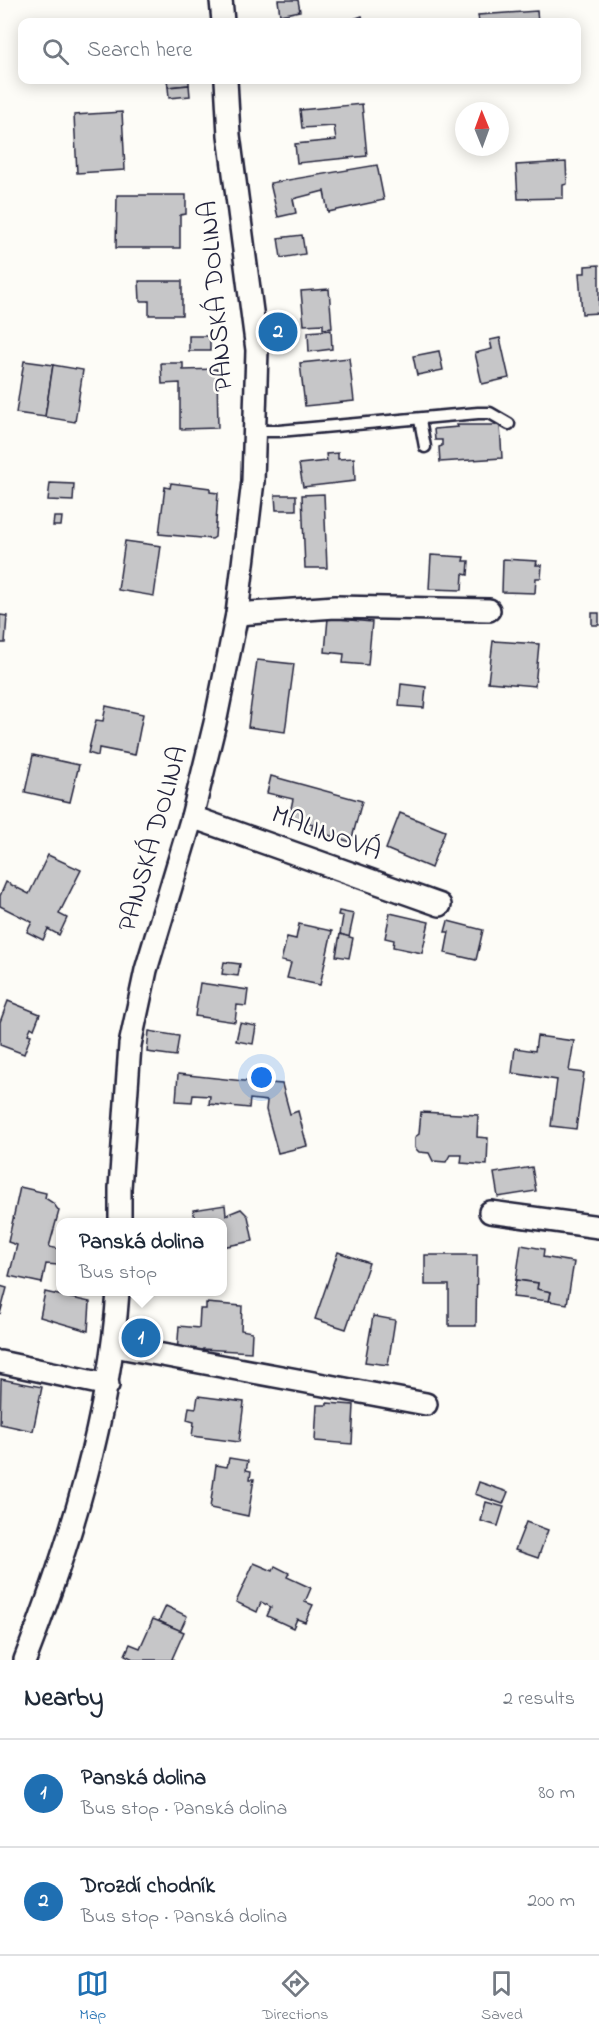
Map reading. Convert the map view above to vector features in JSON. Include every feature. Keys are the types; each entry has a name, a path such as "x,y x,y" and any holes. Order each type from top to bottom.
{"street":[{"path":"221,0 223,18"},
{"name":"PANSKÁ DOLINA","path":"120,1218 130,1045 146,970 192,816 215,723 237,614 253,482 257,350 229,135 226,84"},
{"path":"237,614 334,607 489,610"},
{"name":"MALINOVÁ","path":"192,816 440,905"},
{"path":"490,1212 599,1227"},
{"path":"25,1660 80,1505 108,1385 118,1296"},
{"path":"114,1346 426,1404"},
{"path":"0,1362 108,1385"}],"lane":[{"path":"255,431 490,413 509,424"},
{"path":"420,420 425,447"}],"building":[{"path":"278,0 298,0 300,11 280,15"},
{"path":"537,11 538,18 478,18 478,15"},
{"path":"168,84 189,84 189,85 168,87"},
{"path":"189,85 190,96 169,98 168,87"},
{"path":"362,104 367,156 297,163 295,144 336,140 334,126 302,128 300,110"},
{"path":"122,112 125,170 77,173 74,115"},
{"path":"566,162 567,184 563,185 563,198 518,199 516,165"},
{"path":"377,165 384,200 328,212 324,191 293,199 296,213 278,217 270,183"},
{"path":"117,195 186,195 186,214 180,215 180,248 116,248"},
{"path":"302,235 305,254 281,258 278,238"},
{"path":"599,265 599,313 582,314 579,273 585,273 585,266"},
{"path":"139,281 182,281 182,315 149,315 149,301 140,301"},
{"path":"329,289 332,328 323,329 323,324 304,325 301,291"},
{"path":"331,330 332,349 309,352 308,332"},
{"path":"189,336 210,336 210,351 189,351"},
{"path":"500,338 509,378 482,384 475,353 492,349 490,340"},
{"path":"439,351 443,370 417,375 413,356"},
{"path":"349,358 354,401 305,406 300,363"},
{"path":"24,361 53,365 45,417 16,413"},
{"path":"161,363 183,363 183,370 217,369 218,428 180,429 180,383 162,384"},
{"path":"53,365 83,370 75,422 45,417"},
{"path":"457,425 500,425 502,458 440,462 439,447 442,446 442,440 435,440 434,429 458,427"},
{"path":"338,453 338,459 354,458 355,481 303,487 299,464 327,461 326,454"},
{"path":"50,483 74,484 73,501 48,500"},
{"path":"171,483 210,488 210,492 218,493 215,537 212,539 159,534 165,487 170,488"},
{"path":"324,494 327,568 305,568 302,495"},
{"path":"275,495 296,495 296,510 276,510"},
{"path":"54,517 62,517 61,526 53,526"},
{"path":"125,541 161,546 154,596 118,590"},
{"path":"431,555 464,557 463,561 469,561 468,575 463,574 462,590 429,589"},
{"path":"503,559 537,561 536,565 542,565 541,578 536,578 535,593 502,592"},
{"path":"592,613 599,613 599,625 592,625"},
{"path":"0,615 7,616 5,643 0,643"},
{"path":"328,618 372,622 368,665 343,663 344,654 325,652"},
{"path":"493,641 539,644 535,686 488,682"},
{"path":"257,660 294,664 285,732 248,727"},
{"path":"401,684 426,687 424,708 399,706"},
{"path":"106,706 143,714 135,755 99,748 98,756 88,753 96,720 103,721"},
{"path":"33,755 79,765 70,802 25,792"},
{"path":"271,776 362,801 351,842 311,830 313,824 289,818 293,799 267,793"},
{"path":"400,813 445,831 431,868 386,849"},
{"path":"48,855 81,870 59,914 67,918 59,935 48,929 43,940 27,932 32,922 0,906 0,896 6,882 29,894"},
{"path":"339,911 354,914 349,937 340,934 343,916 338,915"},
{"path":"390,913 429,922 422,953 393,947 394,940 385,938"},
{"path":"448,921 483,930 476,960 445,953 449,932 445,932"},
{"path":"299,924 332,931 320,985 287,978 291,963 281,961 287,937 296,939"},
{"path":"340,934 353,938 349,958 336,956"},
{"path":"224,962 240,964 238,976 222,974"},
{"path":"200,983 248,990 246,1006 237,1005 235,1022 195,1016"},
{"path":"8,1001 40,1014 34,1029 31,1027 28,1034 31,1035 24,1054 0,1045 0,1022"},
{"path":"240,1023 256,1026 253,1044 236,1041"},
{"path":"149,1031 179,1036 176,1056 147,1052"},
{"path":"537,1036 574,1041 569,1071 584,1073 576,1129 551,1126 557,1080 512,1073 515,1048 535,1051"},
{"path":"178,1074 253,1082 254,1077 271,1078 270,1083 282,1084 290,1114 298,1111 307,1146 278,1153 266,1110 267,1101 250,1099 249,1108 209,1104 210,1096 193,1095 192,1102 176,1101"},
{"path":"421,1112 478,1115 477,1137 488,1138 487,1165 461,1163 462,1155 450,1155 446,1162 433,1161 429,1153 419,1152 415,1148 415,1137 419,1134"},
{"path":"532,1167 536,1191 498,1197 494,1173"},
{"path":"20,1187 46,1193 45,1198 59,1211 49,1247 56,1248 56,1265 46,1264 42,1283 9,1276 17,1245 8,1242"},
{"path":"225,1205 226,1215 241,1209 248,1216 253,1241 227,1246 227,1218 195,1218 193,1210"},
{"path":"521,1245 544,1249 543,1257 574,1262 567,1304 549,1301 551,1292 537,1289 538,1283 516,1280"},
{"path":"338,1252 369,1263 346,1329 315,1319"},
{"path":"425,1255 477,1255 476,1326 449,1326 449,1285 425,1285"},
{"path":"516,1280 538,1283 537,1289 551,1292 549,1301 513,1297"},
{"path":"0,1286 7,1288 0,1314"},
{"path":"45,1292 90,1302 88,1331 40,1317"},
{"path":"206,1303 242,1306 241,1330 252,1332 251,1352 203,1349 203,1359 177,1354 179,1326 199,1328 200,1309 206,1309"},
{"path":"373,1316 395,1320 388,1365 365,1362"},
{"path":"1,1379 42,1387 33,1431 0,1424"},
{"path":"198,1396 244,1402 239,1442 192,1436 194,1422 187,1420 189,1407 196,1408"},
{"path":"327,1403 354,1405 352,1444 315,1441 317,1405 327,1405"},
{"path":"229,1458 248,1461 246,1470 251,1471 250,1479 254,1479 248,1516 210,1508 216,1465 227,1467"},
{"path":"479,1482 508,1492 503,1504 475,1494"},
{"path":"486,1502 504,1507 498,1526 481,1521"},
{"path":"526,1522 548,1530 538,1558 515,1550"},
{"path":"254,1563 273,1571 275,1566 289,1573 287,1577 311,1588 305,1602 313,1605 305,1622 297,1619 293,1628 267,1616 271,1607 261,1602 257,1612 236,1602"},
{"path":"166,1606 187,1616 180,1631 159,1621"},
{"path":"153,1619 184,1632 172,1659 174,1660 135,1660 125,1655 130,1644 140,1648"}],"place":[{"name":"Drozdí chodník","path":"278,332"},
{"name":"Panská dolina","path":"141,1338"}]}
